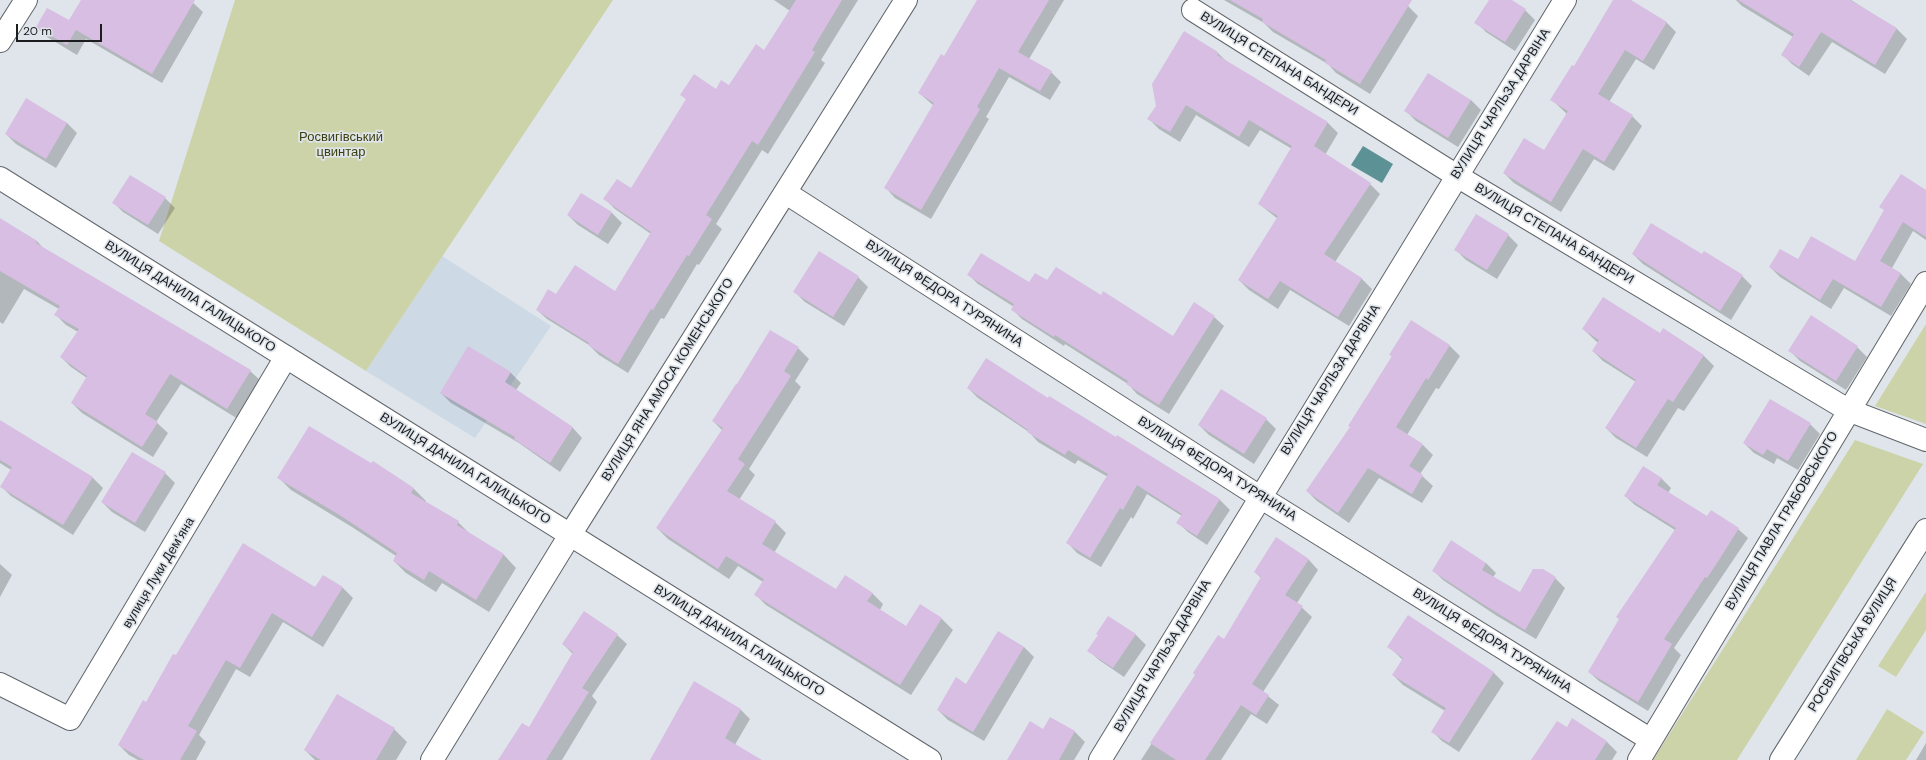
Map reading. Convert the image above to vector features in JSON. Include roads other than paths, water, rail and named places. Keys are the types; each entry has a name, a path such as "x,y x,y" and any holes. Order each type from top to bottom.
{"street":[{"path":"0,41 26,0"},
{"name":"ВУЛИЦЯ ЯНА АМОСА КОМЕНСЬКОГО","path":"432,760 570,535 906,0"},
{"name":"ВУЛИЦЯ ЧАРЛЬЗА ДАРВІНА","path":"1100,760 1565,0"},
{"name":"ВУЛИЦЯ СТЕПАНА БАНДЕРИ","path":"1193,10 1457,176 1848,410 1926,440"},
{"name":"ВУЛИЦЯ ДАНИЛА ГАЛИЦЬКОГО","path":"0,178 930,760"},
{"name":"ВУЛИЦЯ ФЕДОРА ТУРЯНИНА","path":"786,193 1260,497 1651,740"},
{"name":"ВУЛИЦЯ ПАВЛА ГРАБОВСЬКОГО","path":"1639,760 1848,410 1926,284"},
{"name":"вулиця Луки Демʼяна","path":"0,684 70,720 286,357"},
{"name":"РОСВИГІВСЬКА ВУЛИЦЯ","path":"1781,760 1926,530"}],"water":[{"path":"1363,146 1393,164 1382,183 1351,165"}],"park label":[{"name":"Росвигівський цвинтар","path":"341,146"}]}
